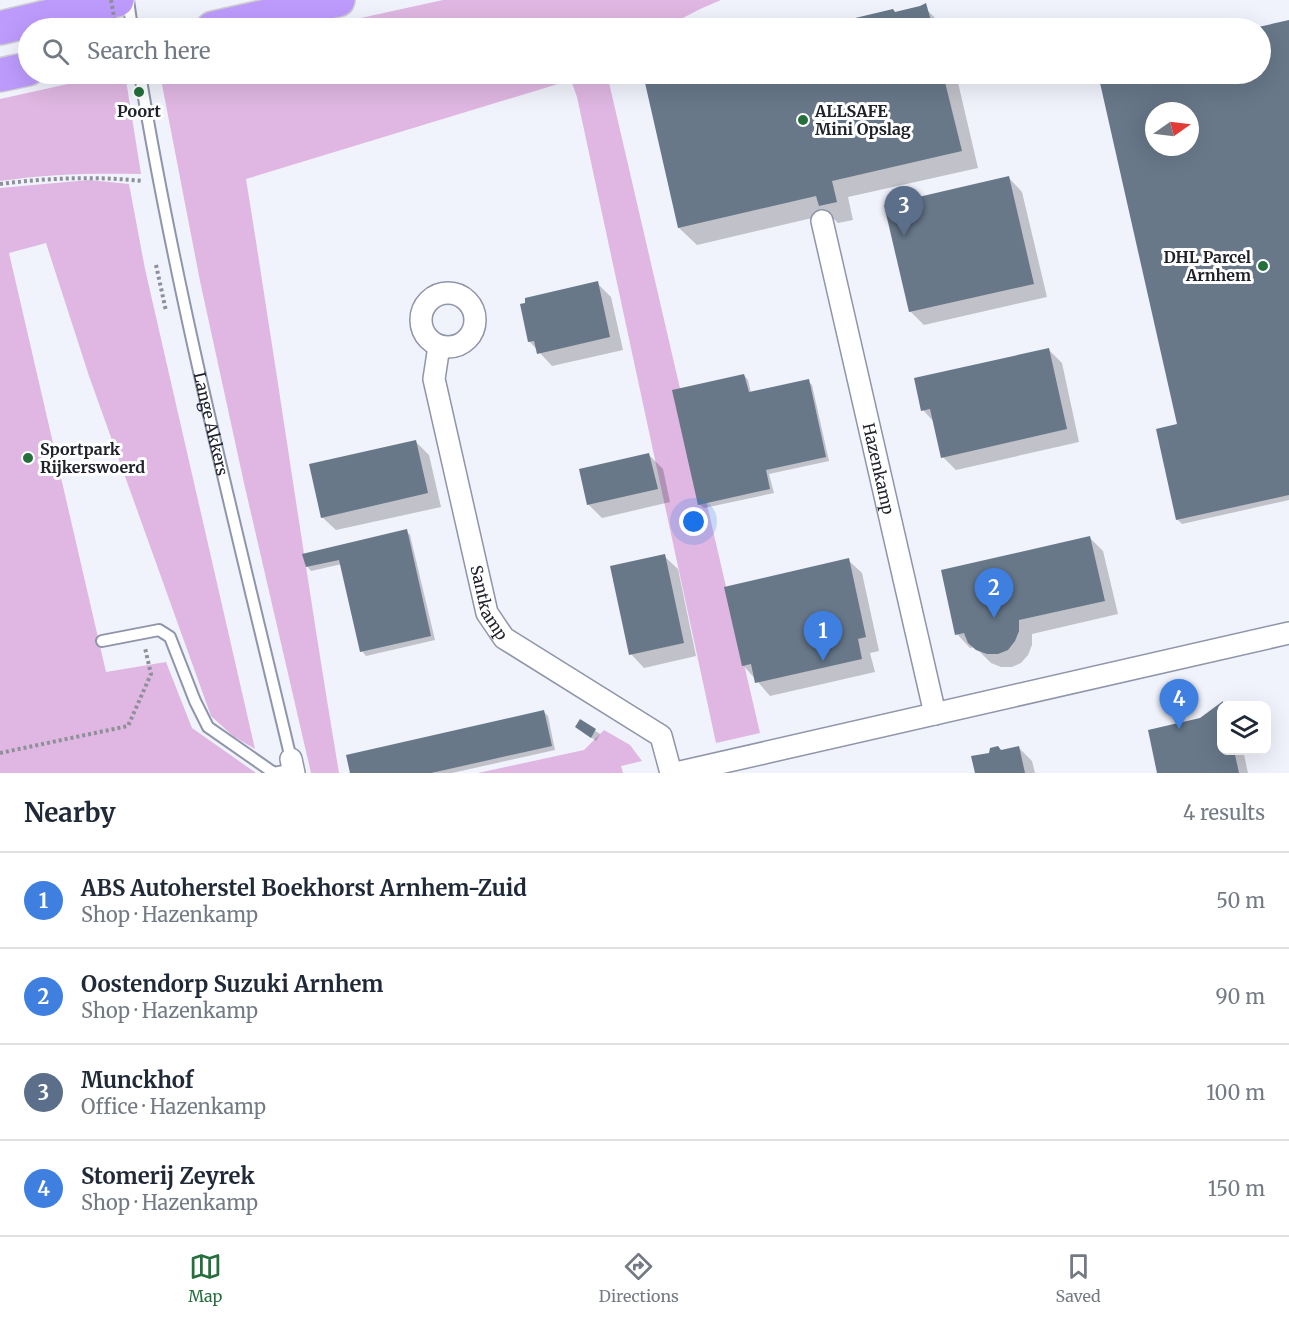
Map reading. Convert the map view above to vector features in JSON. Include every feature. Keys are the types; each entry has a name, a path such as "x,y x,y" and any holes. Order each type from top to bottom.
{"highway":[{"path":"42,18 117,0"},
{"path":"258,18 338,0"},
{"path":"0,28 18,24"},
{"path":"0,75 18,71"}],"street":[{"name":"Hazenkamp","path":"822,221 935,714"},
{"name":"Santkamp","path":"439,346 434,379 487,613 504,638 661,736 671,773"},
{"path":"676,773 1289,633"}],"lane":[{"path":"128,0 131,18"},
{"name":"Lange Akkers","path":"142,84 155,162 196,358 293,767"},
{"path":"102,640 159,630 170,637 195,701 208,727 274,773 293,767"}],"path":[{"path":"111,0 114,18"},
{"path":"0,184 41,179 90,177 142,181"},
{"path":"0,753 128,726 151,674 141,633"}],"shaded area":[{"path":"443,0 721,0 683,18 361,18"},
{"path":"68,84 127,84 141,174 70,174 0,181 0,99"},
{"path":"162,84 558,84 246,179 339,773 311,773 200,281"},
{"path":"572,84 609,84 760,733 716,743"},
{"path":"89,180 129,184 145,269 255,749 233,736 211,716 89,376 46,243 9,253 106,672 166,662 192,728 256,773 0,773 0,188"},
{"path":"604,730 630,745 642,761 621,766 623,773 478,773 584,750"}],"building":[{"path":"926,3 930,18 855,18 893,9 895,12"},
{"path":"1289,20 1289,495 1176,520 1156,429 1177,424 1100,84 1271,84 1271,24"},
{"path":"645,84 945,84 962,151 832,181 837,202 819,206 816,196 678,228"},
{"path":"1009,176 1034,284 909,312 884,205"},
{"path":"598,281 610,337 537,354 534,341 528,342 520,304 525,303 525,298"},
{"path":"1049,348 1067,429 941,458 930,409 921,411 914,378"},
{"path":"744,374 749,392 809,379 826,457 766,470 770,489 698,505 672,390"},
{"path":"416,440 428,493 321,518 309,464"},
{"path":"649,453 658,489 587,505 579,469"},
{"path":"407,529 431,636 360,652 339,560 306,567 302,554"},
{"path":"1090,536 1105,601 1019,620 1019,631 1015,641 1008,650 998,654 987,654 976,650 968,643 964,633 955,635 941,570"},
{"path":"665,554 684,643 629,655 610,566"},
{"path":"849,558 866,637 858,639 862,659 755,683 751,664 742,666 724,587"},
{"path":"1217,705 1217,755 1235,755 1239,773 1157,773 1148,730 1200,718"},
{"path":"544,710 552,746 431,773 350,773 346,755"},
{"path":"580,719 596,729 591,738 575,727"},
{"path":"998,746 1001,750 1019,746 1025,773 975,773 971,756 989,753 990,748"}],"place":[{"name":"Poort","path":"139,92"},
{"name":"ALLSAFE Mini Opslag","path":"803,120"},
{"name":"Munckhof","path":"904,236"},
{"name":"DHL Parcel Arnhem","path":"1263,266"},
{"name":"Sportpark Rijkerswoerd","path":"28,458"},
{"name":"Oostendorp Suzuki Arnhem","path":"994,618"},
{"name":"ABS Autoherstel Boekhorst Arnhem-Zuid","path":"823,661"},
{"name":"Stomerij Zeyrek","path":"1179,729"}]}
